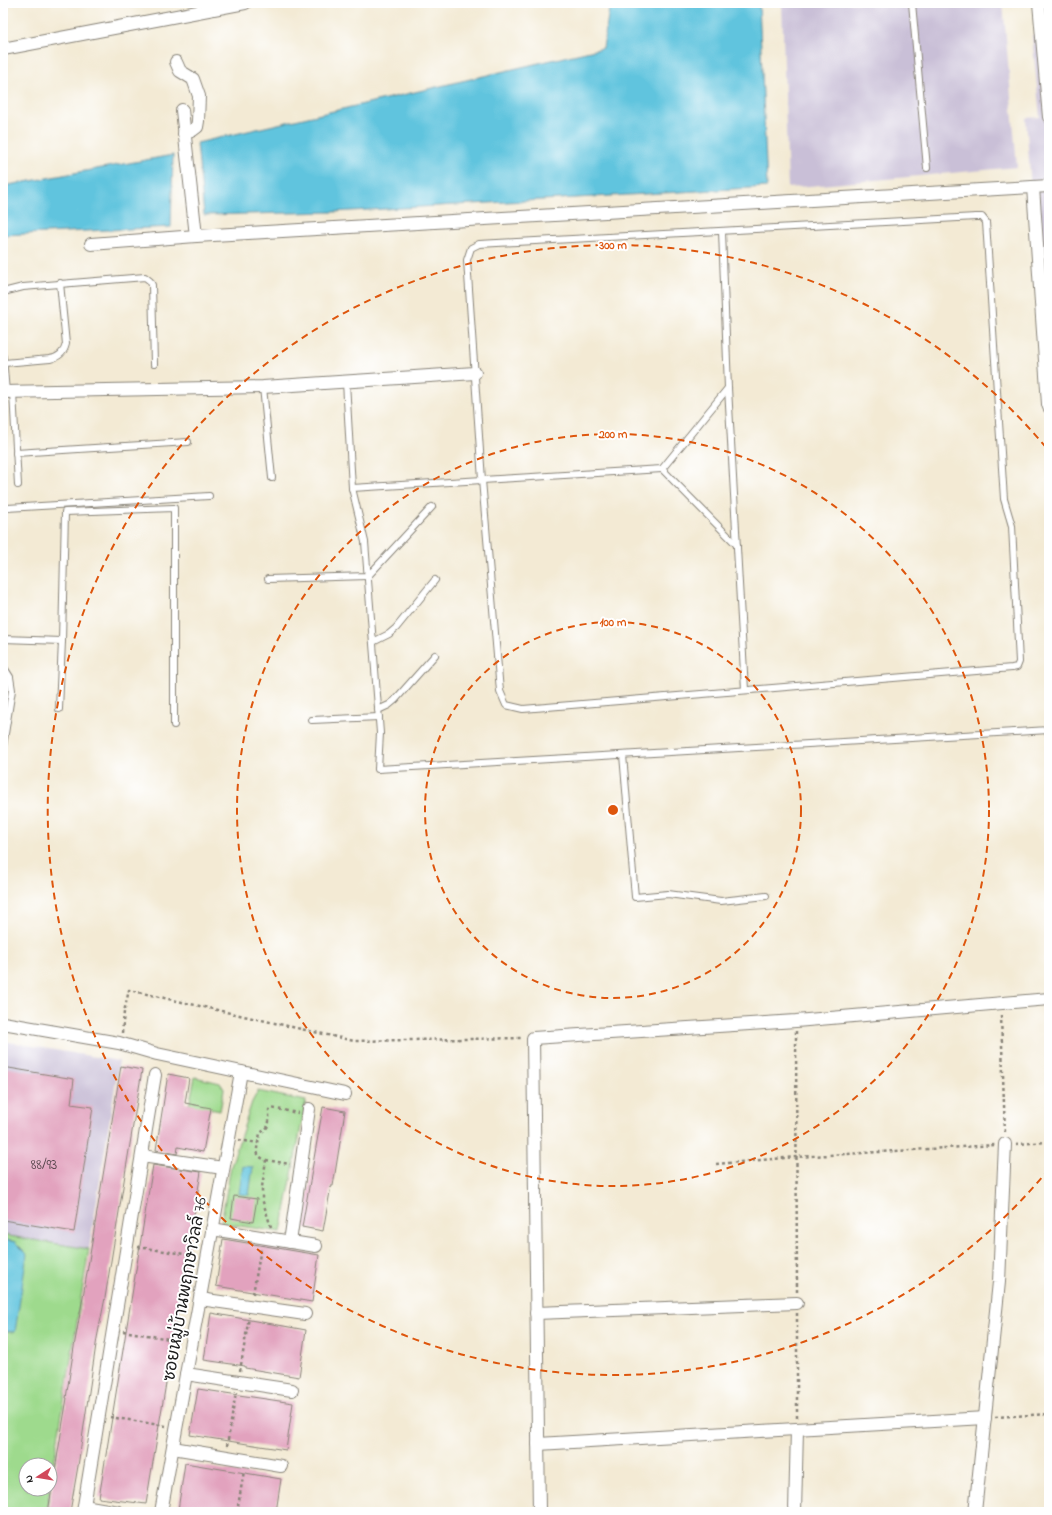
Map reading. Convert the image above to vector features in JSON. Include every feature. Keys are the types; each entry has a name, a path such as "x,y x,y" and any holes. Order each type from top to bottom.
{"street":[{"path":"3,49 245,3"},
{"path":"1039,3 1046,42 1049,117"},
{"path":"176,62 180,71 193,79 199,96 198,121 196,127 184,134"},
{"path":"182,110 196,236"},
{"path":"91,244 196,236 1049,186"},
{"path":"1033,187 1049,407"},
{"path":"7,392 263,387 474,373"},
{"path":"539,1512 533,1038 796,1022 1049,999"},
{"path":"3,1023 119,1043 157,1054 345,1094"},
{"name":"ซอยหมู่บ้านพฤกษาวิลล์ 76","path":"161,1512 241,1072"},
{"path":"118,1512 84,1509 155,1075"},
{"path":"290,1242 309,1112"},
{"path":"975,1512 999,1282 1005,1144"},
{"path":"142,1156 223,1168"},
{"path":"212,1230 316,1246"},
{"path":"200,1299 305,1314"},
{"path":"536,1313 796,1303"},
{"path":"186,1374 292,1390"},
{"path":"538,1444 985,1418"},
{"path":"795,1512 797,1429"},
{"path":"173,1448 281,1466"}],"lane":[{"path":"912,3 927,168"},
{"path":"976,217 982,217 985,220 1004,499 1012,526 1019,662 1017,667 523,709 506,705 500,691 482,480 467,260 471,248 479,244 722,231 976,217"},
{"path":"722,231 728,388 745,690"},
{"path":"3,292 23,287 60,283 138,276 145,277 151,282 152,289 154,364"},
{"path":"4,363 50,359 56,357 64,351 66,344 60,283"},
{"path":"3,357 16,453 18,485"},
{"path":"346,382 352,488 365,542 368,576 380,733 378,769 1049,730"},
{"path":"263,387 272,478"},
{"path":"352,488 662,469 728,388"},
{"path":"16,453 188,442"},
{"path":"662,469 737,545"},
{"path":"3,507 15,508 209,496"},
{"path":"268,579 368,576 432,507"},
{"path":"59,709 65,512 174,508 174,725"},
{"path":"373,642 396,628 435,580"},
{"path":"3,639 62,642"},
{"path":"378,710 389,705 395,700 434,655"},
{"path":"3,666 10,677 12,690 3,746"},
{"path":"312,720 379,717"},
{"path":"623,755 635,897 668,894 722,901 766,896"}],"path":[{"path":"119,1043 123,1030 124,1012 129,990 354,1040 533,1038"},
{"path":"1000,1003 1005,1144"},
{"path":"796,1022 797,1429"},
{"path":"301,1166 260,1158 257,1152 258,1144 260,1133 269,1126 268,1110 271,1108 309,1112"},
{"path":"228,1138 258,1144"},
{"path":"716,1164 796,1156 1049,1142"},
{"path":"226,1457 251,1306 269,1238 269,1218 262,1199 262,1187 266,1160"},
{"path":"127,1245 207,1258"},
{"path":"113,1330 192,1342"},
{"path":"985,1418 1049,1414"},
{"path":"99,1415 177,1427"},
{"path":"237,1512 246,1460"}],"shaded area":[{"path":"782,3 1003,3 1017,167 788,188"},
{"path":"1049,33 1049,416 1047,416 1026,118 1040,117 1032,35"},
{"path":"3,1041 119,1061 89,1249 3,1235"}],"green space":[{"path":"195,1077 220,1083 224,1089 220,1111 189,1105"},
{"path":"258,1091 306,1101 281,1232 221,1223 231,1166 252,1102"},
{"path":"3,1235 89,1249 55,1457 18,1457 18,1497 49,1497 46,1512 3,1512 3,1331 15,1332 15,1242 3,1239"}],"water":[{"path":"610,3 759,3 767,187 333,212 204,215 197,143 603,48"},
{"path":"173,155 171,227 3,235 3,186"},
{"path":"243,1166 253,1167 249,1195 239,1194"},
{"path":"3,1239 15,1242 27,1254 15,1332 3,1331"}],"building":[{"path":"121,1066 142,1070 105,1298 97,1338 70,1512 48,1512 50,1497 58,1497 57,1457"},
{"path":"3,1067 74,1079 71,1104 93,1107 74,1232 3,1220"},
{"path":"168,1074 189,1078 185,1103 211,1108 203,1152 178,1147 177,1154 156,1150"},
{"path":"323,1107 345,1111 333,1186 331,1186 323,1231 302,1227"},
{"path":"153,1165 201,1172 146,1504 99,1498"},
{"path":"234,1196 257,1199 253,1222 231,1218"},
{"path":"223,1239 319,1255 312,1302 216,1286"},
{"path":"211,1313 306,1330 299,1377 245,1368 245,1366 204,1360"},
{"path":"198,1389 293,1403 286,1450 190,1435"},
{"path":"185,1463 281,1479 276,1512 191,1512 178,1510"}]}
